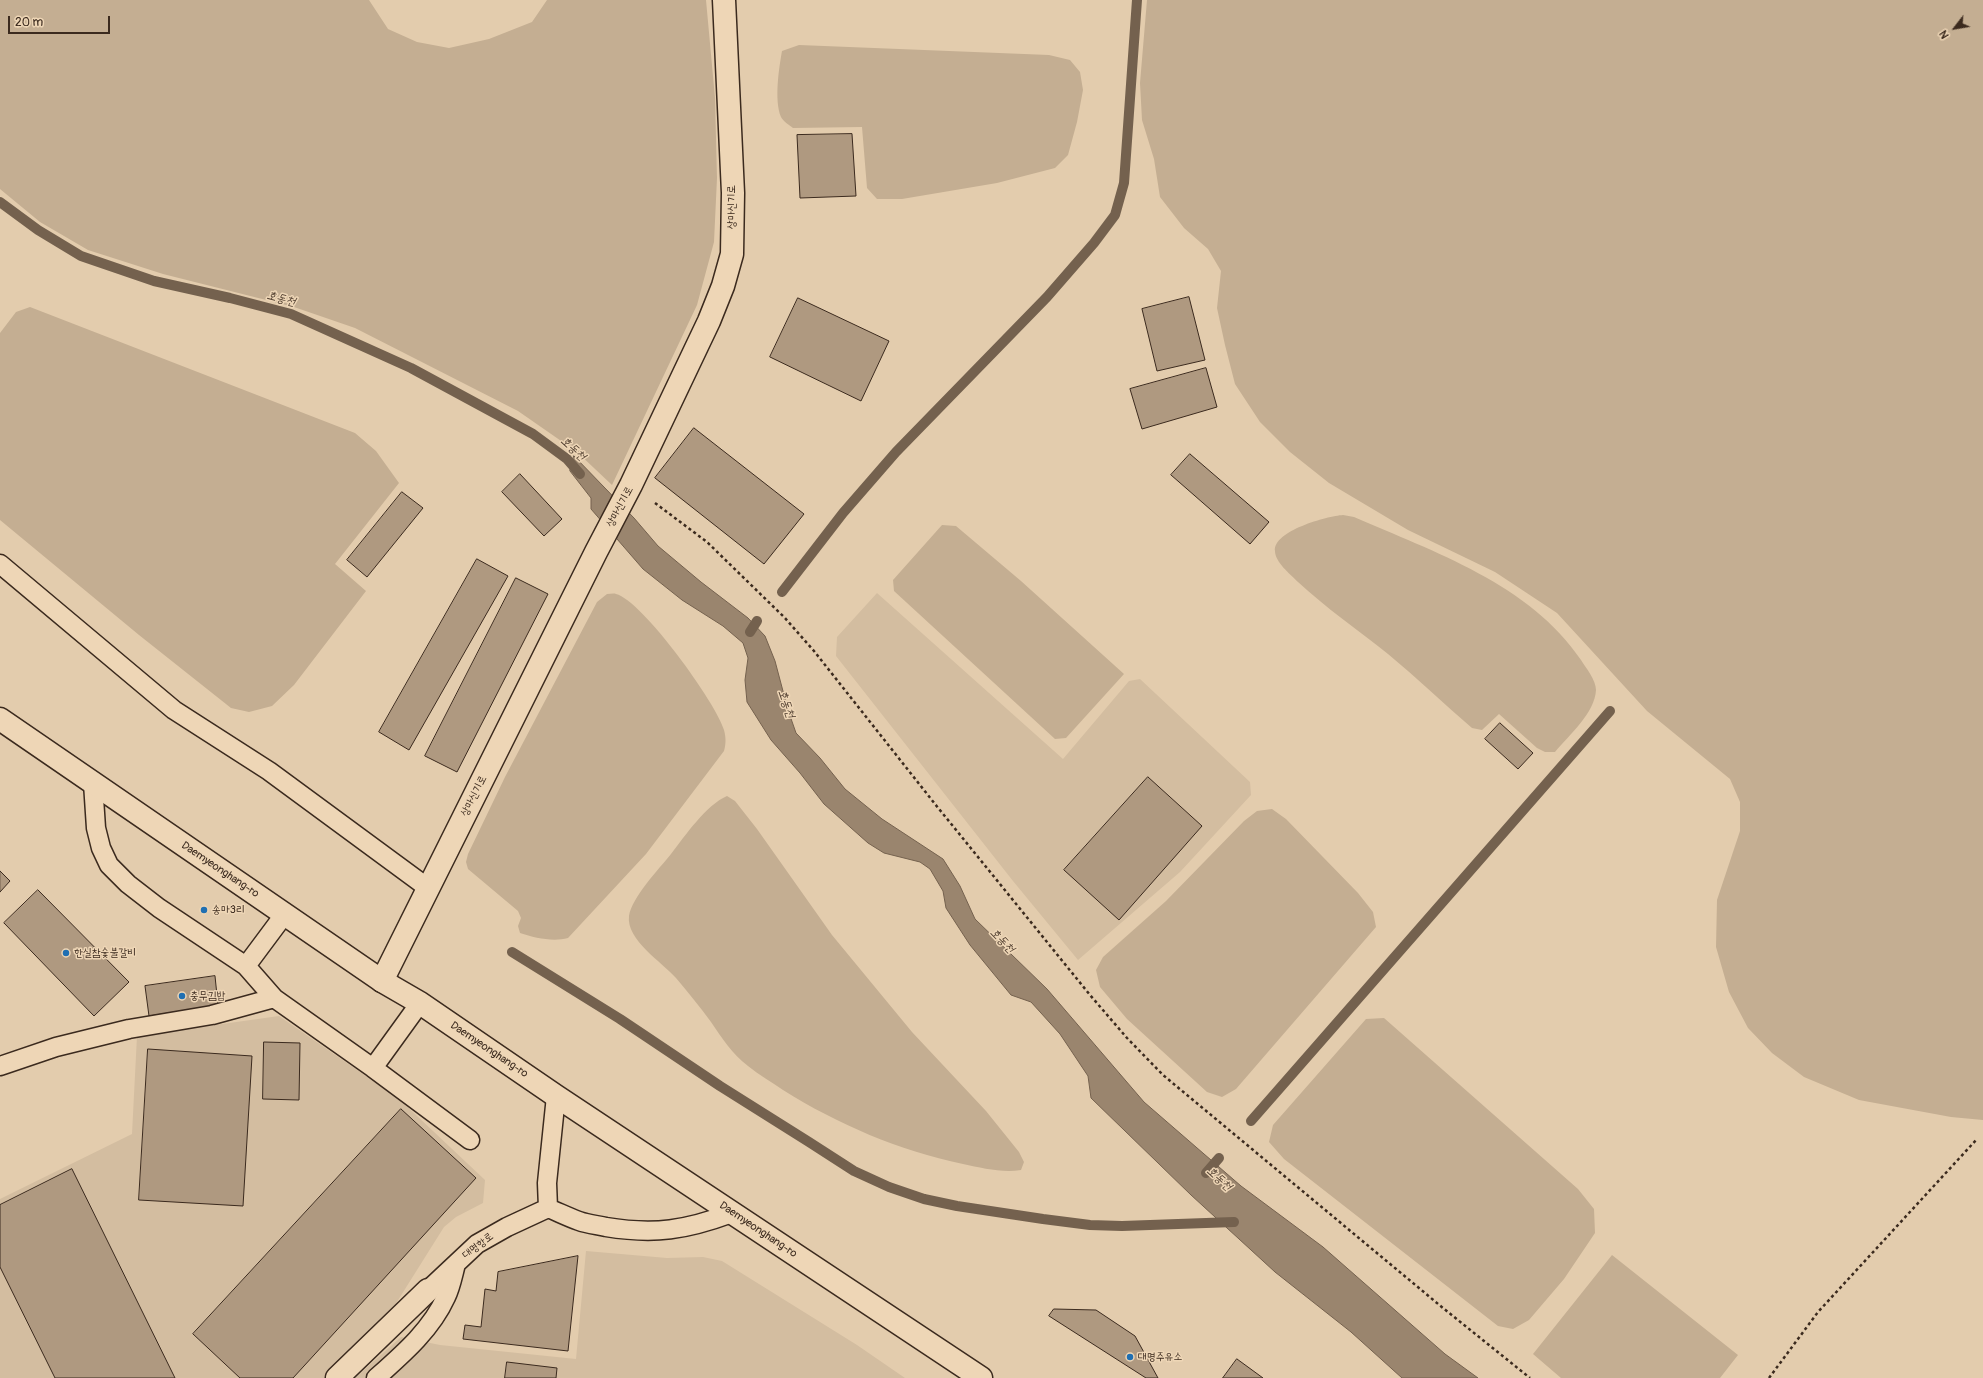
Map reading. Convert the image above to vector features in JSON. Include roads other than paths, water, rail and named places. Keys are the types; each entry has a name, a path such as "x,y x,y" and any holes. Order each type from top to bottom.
{"street":[{"name":"상마신기로","path":"382,981 596,552 631,485 709,321 723,286 732,254 733,193 724,0"},
{"name":"Daemyeonghang-ro","path":"0,719 382,981 420,1003 556,1096 981,1378"},
{"name":"대명항로","path":"337,1378 428,1290"}],"lane":[{"path":"0,564 174,710 269,771 428,888"},
{"path":"93,783 96,828 101,848 109,865 128,884 160,908 246,966 274,998 373,1068 470,1140"},
{"path":"246,966 284,914"},
{"path":"0,1066 56,1047 129,1030 212,1015 274,998"},
{"path":"373,1068 420,1003"},
{"path":"556,1096 547,1183 548,1208 580,1222 614,1228 653,1232 682,1229 702,1224 732,1213"},
{"name":"대명항로","path":"428,1290 477,1244 507,1227 548,1208"},
{"path":"376,1378 416,1342 431,1323 447,1296 456,1263"}],"water":[{"path":"574,456 634,518 658,546 701,582 748,618 765,636 775,661 788,710 796,733 820,758 845,789 882,819 943,859 960,886 975,919 1047,989 1144,1102 1241,1186 1323,1247 1445,1354 1478,1378 1402,1378 1351,1332 1275,1272 1191,1195 1091,1098 1088,1076 1060,1034 1031,1002 1011,995 970,945 946,908 943,891 930,869 920,862 884,853 868,843 824,804 800,773 771,740 747,702 745,680 748,658 743,643 723,626 682,600 643,569 591,509 591,498 570,471"}],"waterway":[{"path":"782,592 843,513 896,452 1047,297 1094,243 1115,215 1124,183 1137,0"},
{"name":"호동천","path":"0,202 38,230 81,256 154,281 230,298 291,314 411,368 533,434 567,459 580,474"},
{"path":"750,632 757,621"},
{"path":"1251,1121 1610,711"},
{"path":"512,952 620,1019 720,1086 854,1171 889,1187 924,1199 957,1206 1090,1225 1122,1226 1234,1222"},
{"path":"1206,1173 1219,1158"}],"place":[{"name":"송마3리","path":"204,910"},
{"name":"한실참숯불갈비","path":"66,953"},
{"name":"충무김밥","path":"182,996"},
{"name":"대명주유소","path":"1130,1357"}]}
